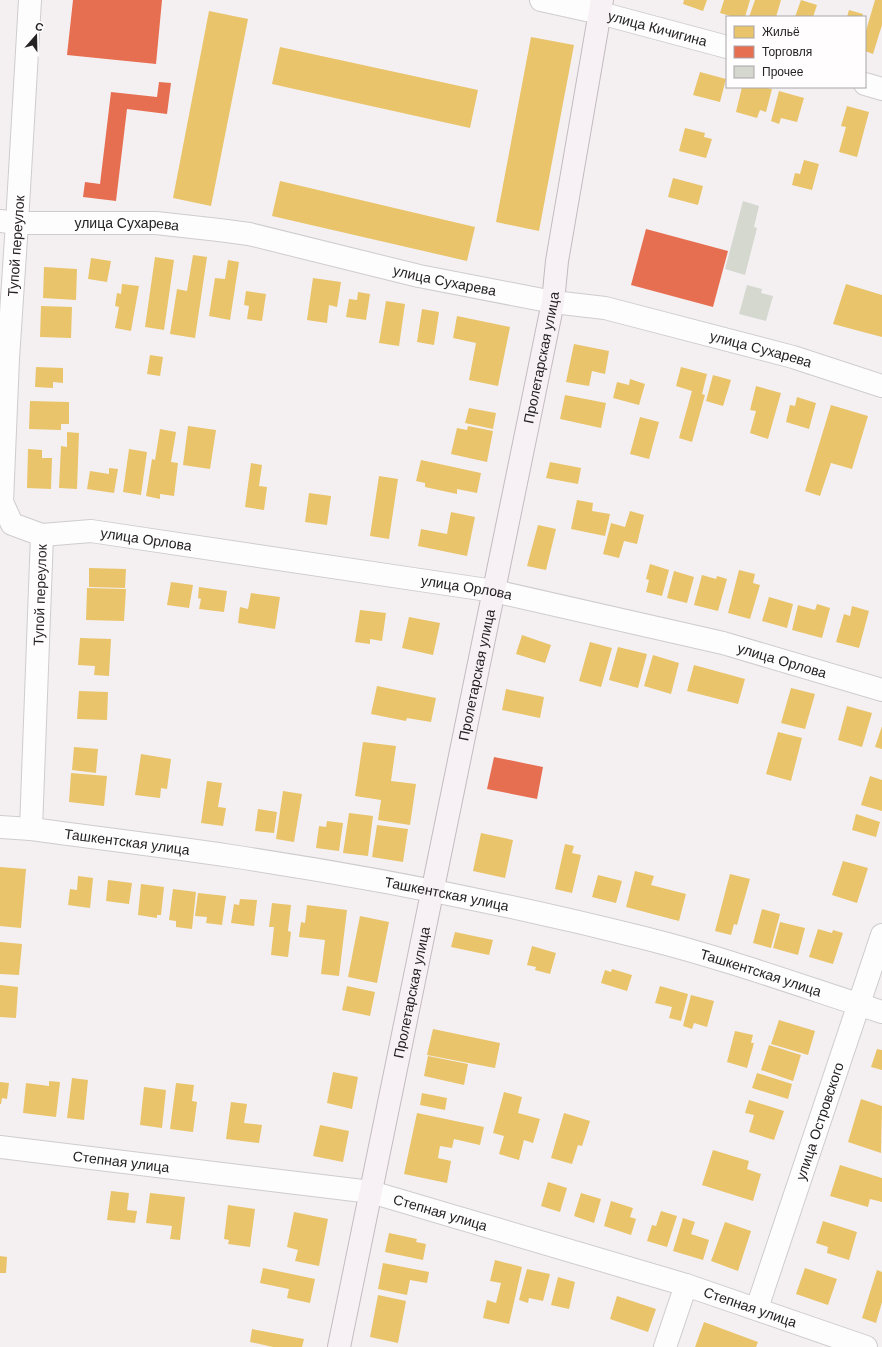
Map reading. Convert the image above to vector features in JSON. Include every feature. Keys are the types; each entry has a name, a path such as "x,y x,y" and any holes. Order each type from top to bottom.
{"main road":[{"name":"Пролетарская улица","path":"339,1347 553,302 557,261 601,7"}],"street":[{"name":"Тупой переулок","path":"30,0 9,222 8,358 2,502 12,524 42,535 31,829"},
{"name":"улица Кичигина","path":"541,0 601,7 726,47"},
{"path":"866,84 882,89"},
{"name":"улица Сухарева","path":"9,222 156,223 248,234 419,276 553,302 605,308 793,357 882,386"},
{"name":"улица Орлова","path":"42,535 91,531 494,591 723,643 882,690"},
{"name":"Ташкентская улица","path":"0,827 31,829 231,856 433,890 649,939 754,970 882,1012"},
{"name":"улица Островского","path":"757,1308 882,935"},
{"name":"Степная улица","path":"0,1147 371,1192 686,1284 866,1347"},
{"path":"665,1347 686,1284"}],"building: Жильё":[{"path":"684,0 707,0 703,11 683,4"},
{"path":"724,0 750,0 745,16 730,16 720,13"},
{"path":"755,0 781,0 776,16 749,16"},
{"path":"801,0 817,5 813,16 795,16"},
{"path":"875,0 882,0 882,25 873,54 866,51 866,31"},
{"path":"849,10 863,14 862,16 847,16"},
{"path":"209,11 248,19 211,206 173,198"},
{"path":"531,37 574,45 539,231 496,222"},
{"path":"280,47 478,90 470,128 272,84"},
{"path":"700,72 726,79 720,102 693,95"},
{"path":"742,88 772,89 766,112 760,110 757,118 736,112"},
{"path":"779,91 804,98 797,122 781,118 779,124 771,121"},
{"path":"847,106 869,112 857,157 839,152 846,127 841,126"},
{"path":"685,128 705,133 704,137 712,139 706,158 679,151"},
{"path":"804,160 819,164 812,190 792,185 795,173 800,174"},
{"path":"673,178 703,186 698,205 668,197"},
{"path":"280,181 475,227 467,261 272,216"},
{"path":"193,255 207,257 195,338 170,334 177,289 187,291"},
{"path":"155,257 174,260 164,330 145,327"},
{"path":"91,258 111,261 107,282 88,279"},
{"path":"228,260 239,262 230,320 209,316 215,278 225,279"},
{"path":"44,267 77,269 76,300 43,298"},
{"path":"313,278 341,282 337,307 329,305 327,323 307,320"},
{"path":"122,284 139,286 131,331 115,328 119,307 115,306 117,293 121,294"},
{"path":"846,284 882,295 882,337 833,324"},
{"path":"246,291 266,294 262,321 247,319 249,306 244,305"},
{"path":"358,292 370,294 366,320 346,317 349,299 357,300"},
{"path":"386,301 405,304 399,346 379,343"},
{"path":"41,306 72,307 71,338 40,337"},
{"path":"422,309 439,312 434,345 417,342"},
{"path":"457,316 510,327 498,386 469,380 476,343 453,338"},
{"path":"574,344 609,351 605,374 592,371 589,386 566,382"},
{"path":"150,355 163,357 160,376 147,374"},
{"path":"36,367 63,368 63,383 53,382 53,388 35,387"},
{"path":"681,367 707,374 702,394 705,395 692,442 679,438 692,391 676,386"},
{"path":"713,375 731,380 723,406 706,401"},
{"path":"630,379 645,384 639,405 613,398 617,382 629,385"},
{"path":"756,386 781,393 768,439 750,433 756,411 750,410"},
{"path":"565,395 606,403 601,428 560,419"},
{"path":"797,397 816,403 809,429 786,422 790,405 795,406"},
{"path":"30,401 69,402 69,424 61,424 61,430 29,429"},
{"path":"831,405 868,416 852,469 831,463 820,496 805,491"},
{"path":"469,408 496,413 493,429 465,423"},
{"path":"640,417 659,422 649,459 630,454"},
{"path":"188,426 216,430 210,469 183,465"},
{"path":"468,426 493,431 487,462 451,454 457,428 467,430"},
{"path":"160,429 176,432 171,462 178,463 174,496 160,494 160,499 146,496 152,459 155,460"},
{"path":"67,432 79,433 77,489 59,488 61,446 67,447"},
{"path":"28,449 42,450 42,458 52,458 51,489 27,488"},
{"path":"129,449 147,452 141,495 123,492"},
{"path":"421,460 481,473 477,493 457,489 457,494 425,487 425,483 416,481"},
{"path":"550,462 581,468 578,484 546,478"},
{"path":"251,463 262,465 259,486 267,487 264,510 245,507"},
{"path":"109,468 118,469 114,493 87,489 90,471 109,474"},
{"path":"379,476 398,479 389,539 370,536"},
{"path":"309,493 331,496 327,525 305,522"},
{"path":"577,500 593,503 592,511 610,514 605,536 571,529"},
{"path":"630,511 644,515 637,544 624,541 619,558 603,554 611,523 625,527"},
{"path":"451,512 475,517 467,556 418,546 421,529 447,534"},
{"path":"538,525 556,529 546,570 527,566"},
{"path":"650,564 669,570 662,596 646,592 649,580 646,579"},
{"path":"89,568 126,569 125,588 89,587"},
{"path":"739,570 755,574 753,583 760,585 750,619 728,613"},
{"path":"674,571 694,577 687,603 667,598"},
{"path":"702,575 716,579 717,576 727,579 718,611 694,605"},
{"path":"171,582 193,585 189,608 167,605"},
{"path":"199,587 227,591 224,612 199,609 201,599 198,598"},
{"path":"87,588 126,589 124,621 86,620"},
{"path":"251,593 280,597 275,629 238,623 240,607 248,609"},
{"path":"769,597 793,604 787,628 762,621"},
{"path":"817,604 830,608 822,638 792,630 798,605 815,610"},
{"path":"852,606 869,611 859,648 836,642 844,614 850,616"},
{"path":"360,610 386,613 382,641 370,639 370,644 355,642"},
{"path":"409,617 440,623 433,655 402,648"},
{"path":"522,635 551,645 545,663 516,654"},
{"path":"80,638 111,639 109,676 94,675 95,666 78,665"},
{"path":"590,642 612,648 601,687 579,681"},
{"path":"618,647 647,654 638,688 609,680"},
{"path":"653,655 679,663 671,694 644,686"},
{"path":"694,665 745,679 738,704 687,691"},
{"path":"377,686 436,698 431,722 407,718 406,721 371,714"},
{"path":"791,688 815,694 805,729 781,723"},
{"path":"506,689 544,697 540,718 502,710"},
{"path":"79,691 108,692 107,720 77,719"},
{"path":"847,706 872,713 862,747 838,740"},
{"path":"882,726 882,749 875,747"},
{"path":"778,732 802,738 791,781 766,774"},
{"path":"363,742 396,746 391,781 416,784 410,825 378,820 381,800 355,796"},
{"path":"74,747 98,749 96,773 72,770"},
{"path":"141,754 171,759 167,789 161,788 160,798 135,795"},
{"path":"71,773 107,776 104,806 69,802"},
{"path":"870,776 882,780 882,811 861,805"},
{"path":"207,781 222,783 218,807 226,808 223,826 201,823"},
{"path":"283,791 302,794 294,842 276,839"},
{"path":"258,809 277,812 274,833 255,831"},
{"path":"349,813 373,816 368,856 343,853"},
{"path":"856,814 880,822 876,837 852,830"},
{"path":"327,821 343,823 339,851 316,848 319,826 326,827"},
{"path":"377,825 408,829 403,862 372,857"},
{"path":"481,833 513,840 505,878 473,871"},
{"path":"565,844 574,846 572,853 581,855 572,893 555,889"},
{"path":"843,861 868,868 857,903 832,895"},
{"path":"0,867 26,869 21,928 0,926"},
{"path":"635,871 654,876 651,885 686,894 679,921 626,907"},
{"path":"730,874 750,879 737,925 734,924 731,935 715,931"},
{"path":"598,875 622,881 616,903 592,897"},
{"path":"78,876 93,878 90,908 68,905 70,889 77,890"},
{"path":"108,880 132,883 129,904 106,901"},
{"path":"141,884 164,887 161,915 157,915 157,918 138,915"},
{"path":"173,889 196,892 192,929 176,927 176,921 169,920"},
{"path":"198,893 226,896 222,925 206,923 207,917 195,916"},
{"path":"240,899 257,900 254,926 231,923 234,904 239,905"},
{"path":"272,903 291,905 288,931 291,932 288,957 271,955 274,927 269,927"},
{"path":"307,905 347,910 339,976 321,974 325,940 299,937 301,922 305,923"},
{"path":"762,909 780,914 771,948 753,943"},
{"path":"360,916 389,922 377,983 348,977"},
{"path":"780,922 805,928 798,955 773,948"},
{"path":"818,929 832,933 833,930 843,933 833,964 809,957"},
{"path":"455,932 493,940 489,955 451,947"},
{"path":"0,942 22,944 19,975 0,974"},
{"path":"532,946 556,953 550,974 535,970 536,967 527,965"},
{"path":"612,969 632,975 627,991 601,983 605,970 611,972"},
{"path":"0,985 18,987 16,1018 0,1017"},
{"path":"347,986 375,992 370,1016 342,1010"},
{"path":"660,986 688,994 681,1021 669,1018 672,1007 655,1003"},
{"path":"691,995 714,1001 707,1027 694,1023 692,1029 683,1026"},
{"path":"779,1020 815,1031 808,1055 771,1044"},
{"path":"433,1029 500,1043 495,1068 427,1055"},
{"path":"735,1031 753,1035 751,1043 754,1043 747,1068 727,1062"},
{"path":"769,1045 801,1055 793,1081 761,1070"},
{"path":"877,1049 882,1050 882,1070 871,1067"},
{"path":"428,1056 468,1064 464,1085 424,1076"},
{"path":"333,1072 358,1077 352,1109 327,1103"},
{"path":"757,1073 792,1084 788,1099 752,1088"},
{"path":"72,1078 88,1080 84,1120 67,1118"},
{"path":"49,1081 60,1082 56,1117 23,1113 26,1083 49,1086"},
{"path":"0,1082 9,1083 7,1099 2,1098 1,1104 0,1104"},
{"path":"176,1083 194,1085 192,1101 197,1102 193,1132 170,1129"},
{"path":"144,1087 166,1090 162,1128 140,1125"},
{"path":"504,1092 522,1097 518,1113 540,1119 533,1143 524,1140 519,1160 499,1154 504,1136 493,1133"},
{"path":"422,1093 447,1098 445,1110 420,1105"},
{"path":"861,1099 882,1106 881,1153 848,1142"},
{"path":"749,1100 784,1111 774,1140 749,1132 754,1115 745,1113"},
{"path":"231,1102 247,1104 244,1123 262,1125 259,1143 226,1139"},
{"path":"417,1113 484,1127 480,1145 454,1139 452,1148 440,1146 438,1158 451,1161 447,1183 404,1174"},
{"path":"564,1113 590,1121 582,1146 578,1145 572,1164 551,1158"},
{"path":"320,1125 349,1131 343,1162 313,1156"},
{"path":"713,1150 749,1161 747,1169 761,1174 753,1201 702,1185"},
{"path":"840,1165 882,1178 882,1202 870,1199 868,1207 830,1196"},
{"path":"548,1182 567,1188 560,1212 541,1206"},
{"path":"111,1191 129,1193 127,1210 137,1211 135,1223 107,1220"},
{"path":"150,1193 185,1197 180,1240 170,1239 172,1226 146,1223"},
{"path":"581,1193 601,1199 594,1223 574,1216"},
{"path":"611,1201 633,1208 630,1217 636,1219 631,1235 604,1226"},
{"path":"228,1205 255,1209 250,1247 228,1244 229,1240 224,1239"},
{"path":"661,1211 677,1216 667,1247 647,1241 652,1225 656,1226"},
{"path":"294,1212 328,1219 319,1266 295,1261 298,1250 287,1247"},
{"path":"683,1218 695,1222 691,1234 709,1240 703,1260 673,1251"},
{"path":"823,1221 857,1232 849,1260 827,1253 828,1247 816,1243"},
{"path":"725,1222 751,1231 738,1271 711,1261"},
{"path":"389,1233 417,1239 416,1242 426,1244 423,1260 385,1252"},
{"path":"0,1256 7,1257 6,1273 0,1273"},
{"path":"495,1260 522,1267 509,1324 483,1318 487,1300 496,1303 501,1283 490,1281"},
{"path":"383,1263 429,1272 427,1283 410,1280 407,1295 378,1289"},
{"path":"263,1268 315,1279 310,1303 287,1298 289,1289 260,1283"},
{"path":"805,1268 837,1279 828,1305 796,1294"},
{"path":"527,1269 550,1274 543,1301 529,1298 528,1303 519,1300"},
{"path":"877,1270 882,1272 882,1302 876,1323 862,1318"},
{"path":"558,1277 575,1282 569,1309 551,1305"},
{"path":"378,1295 406,1301 398,1343 370,1337"},
{"path":"617,1296 656,1309 648,1332 610,1319"},
{"path":"704,1322 758,1342 756,1347 695,1347"},
{"path":"252,1329 304,1339 302,1347 273,1347 250,1342"}],"building: Торговля":[{"path":"73,0 162,0 156,64 67,55"},
{"path":"159,82 171,83 167,114 127,109 116,201 83,197 85,182 100,184 111,92 157,97"},
{"path":"646,229 728,251 713,307 631,285"},
{"path":"494,757 543,767 537,799 487,789"}],"building: Прочее":[{"path":"743,201 759,206 754,227 757,228 745,275 725,269"},
{"path":"747,285 762,289 761,293 773,296 766,321 739,314"}]}
